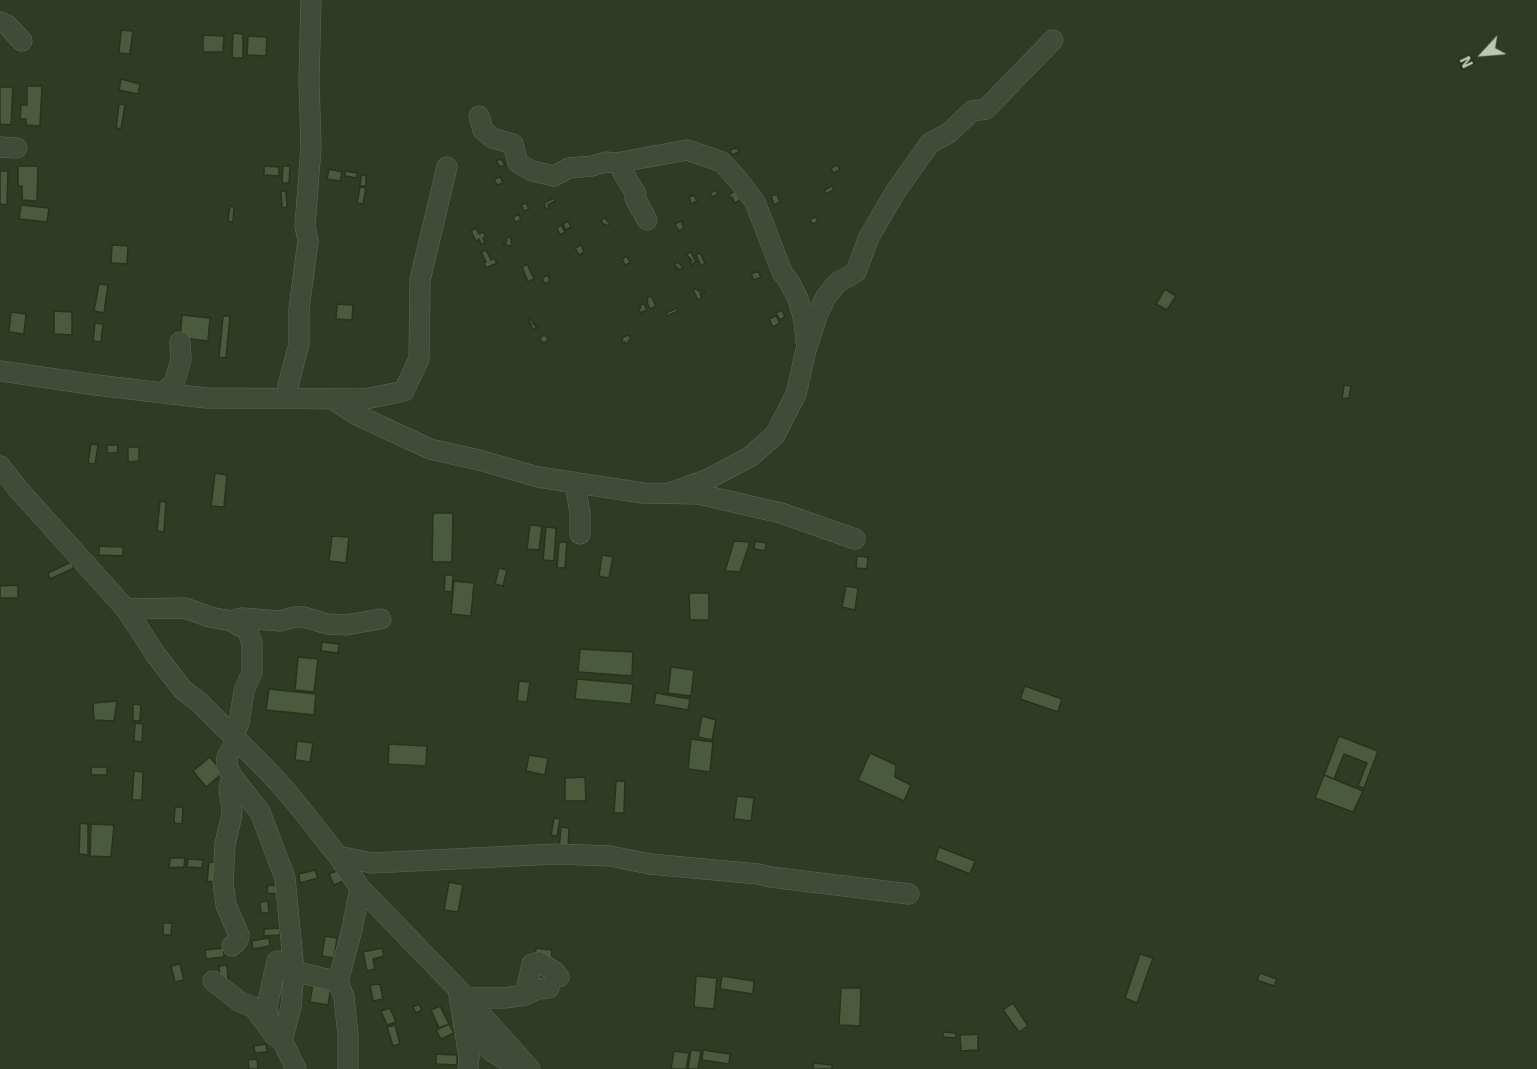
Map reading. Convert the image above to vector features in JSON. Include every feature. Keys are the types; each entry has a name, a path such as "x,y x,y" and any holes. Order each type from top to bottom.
{"street":[{"path":"288,386 299,344 299,309 308,241 305,226 311,147 309,80 311,0"},
{"path":"0,22 7,25 22,40"},
{"path":"670,493 706,480 750,457 776,435 796,394 806,350 818,313 826,297 837,284 856,272 868,237 896,190 930,143 950,133 972,111 986,109 1053,40"},
{"path":"479,116 483,130 492,138 513,144 519,163 532,171 554,176 570,168 606,162 620,163 687,150 722,162 755,202 782,272 798,299 804,320 806,350"},
{"path":"620,163 623,173 636,194 635,198 645,211"},
{"path":"0,371 96,386 206,398 366,399 404,392 419,359 420,279 447,167"},
{"path":"163,393 174,383 181,360 180,342"},
{"path":"332,399 359,416 430,449 538,477 643,493 698,494 781,513 855,539"},
{"path":"0,466 126,609 156,655 183,690 199,702 278,782 338,856 360,888 530,1069"},
{"path":"576,482 580,534"},
{"path":"126,609 185,608 210,617 231,621 247,630 252,643 252,672 244,691 239,723 227,757 227,766 260,812 285,878 285,966 291,1007 275,1034"},
{"path":"231,621 242,618 280,621 296,617 327,624 346,625 381,619"},
{"path":"232,776 229,789 232,810 225,844 223,882 226,905 239,935 238,940 232,946"},
{"path":"338,856 372,863 486,864 556,855 610,856 650,864 758,873 771,877 909,894"},
{"path":"348,1069 348,1035 344,997 338,982 360,888"},
{"path":"462,994 497,998 525,995 554,983 555,972 539,962 532,964 525,995"},
{"path":"285,966 338,982"},
{"path":"213,981 240,1002 251,1006 275,1034 296,1069"},
{"path":"462,994 463,1020 469,1056 468,1069"},
{"path":"463,1020 492,1051 521,1069"}],"building":[{"path":"121,30 133,31 130,54 119,53"},
{"path":"233,33 243,34 243,58 232,58"},
{"path":"203,35 224,36 223,52 203,52"},
{"path":"248,36 267,37 266,56 247,55"},
{"path":"121,79 140,84 138,94 119,90"},
{"path":"27,86 42,86 40,126 26,125 26,119 20,119 21,105 27,105"},
{"path":"0,87 13,87 11,125 0,124"},
{"path":"119,104 125,105 121,129 116,128"},
{"path":"737,148 739,152 732,155 730,150"},
{"path":"501,159 505,165 500,167 496,161"},
{"path":"837,165 840,170 833,173 831,168"},
{"path":"18,166 38,166 37,201 22,200 22,186 18,186"},
{"path":"264,166 279,167 279,176 264,175"},
{"path":"283,166 290,166 289,183 282,183"},
{"path":"329,169 342,172 340,181 327,179"},
{"path":"0,171 8,171 7,205 0,204"},
{"path":"345,171 357,173 357,178 345,176"},
{"path":"361,175 366,175 366,186 360,186"},
{"path":"500,177 503,183 497,185 494,179"},
{"path":"832,186 834,190 826,194 824,190"},
{"path":"360,187 366,188 363,204 357,203"},
{"path":"716,190 718,194 712,197 710,193"},
{"path":"281,191 286,191 287,207 282,208"},
{"path":"735,191 740,200 735,203 729,195"},
{"path":"777,194 780,202 774,205 771,196"},
{"path":"694,195 697,201 691,204 689,197"},
{"path":"554,198 555,201 546,209 544,203"},
{"path":"526,203 529,209 524,211 521,205"},
{"path":"21,205 49,208 47,222 19,219"},
{"path":"230,206 234,207 233,222 228,221"},
{"path":"519,214 521,220 515,222 513,217"},
{"path":"816,217 818,222 812,224 810,219"},
{"path":"605,218 610,224 606,226 601,220"},
{"path":"568,221 571,227 566,230 563,224"},
{"path":"681,221 684,228 679,231 675,224"},
{"path":"561,225 565,232 560,235 557,228"},
{"path":"476,228 479,234 483,232 486,236 483,238 485,243 481,244 479,239 476,241 471,231"},
{"path":"510,236 512,245 503,245 506,239"},
{"path":"112,245 128,246 127,264 111,263"},
{"path":"581,245 584,252 579,255 575,248"},
{"path":"486,250 491,260 494,258 497,263 486,268 481,252"},
{"path":"691,252 696,262 691,265 692,261 686,254"},
{"path":"700,253 705,263 701,266 696,255"},
{"path":"627,256 630,263 625,265 622,259"},
{"path":"678,262 683,268 679,270 674,264"},
{"path":"527,264 534,279 528,282 522,267"},
{"path":"758,271 761,277 754,280 751,274"},
{"path":"548,275 550,281 545,284 542,278"},
{"path":"99,284 108,285 104,313 94,311"},
{"path":"1165,289 1176,296 1167,310 1156,304"},
{"path":"693,290 705,292 700,294 702,297 698,300"},
{"path":"651,296 656,306 650,309 647,298"},
{"path":"337,304 353,305 352,320 336,319"},
{"path":"644,304 647,310 640,313 640,305"},
{"path":"677,308 678,311 667,316 666,313"},
{"path":"782,310 785,317 780,320 776,313"},
{"path":"54,311 72,312 72,335 54,334"},
{"path":"11,312 26,314 24,334 9,332"},
{"path":"182,315 210,318 208,341 180,338"},
{"path":"223,316 230,316 226,358 219,357"},
{"path":"776,316 780,323 773,327 769,319"},
{"path":"531,318 538,327 532,330 531,323 528,322"},
{"path":"95,323 103,324 101,342 93,341"},
{"path":"629,335 631,339 629,342 623,343 623,337"},
{"path":"544,336 547,339 544,342 541,339"},
{"path":"1344,385 1351,386 1349,398 1342,399"},
{"path":"91,444 98,445 95,464 88,463"},
{"path":"107,445 118,445 117,453 107,453"},
{"path":"128,447 139,447 139,461 128,462"},
{"path":"215,473 227,475 224,507 211,506"},
{"path":"160,501 166,502 164,532 157,531"},
{"path":"433,513 453,513 452,562 432,562"},
{"path":"530,525 542,526 539,550 527,549"},
{"path":"546,527 556,528 554,561 543,560"},
{"path":"332,536 349,537 346,563 329,561"},
{"path":"734,541 750,542 740,572 725,571"},
{"path":"755,541 766,543 765,551 754,549"},
{"path":"559,542 567,542 565,568 557,568"},
{"path":"99,546 123,547 123,556 99,555"},
{"path":"602,555 613,557 609,578 599,576"},
{"path":"857,556 868,557 867,569 856,568"},
{"path":"71,562 74,568 50,579 48,573"},
{"path":"499,568 507,570 503,586 495,584"},
{"path":"445,575 453,575 452,592 444,591"},
{"path":"454,581 474,583 471,616 451,614"},
{"path":"18,585 18,598 0,598 0,586"},
{"path":"846,586 858,588 855,610 842,607"},
{"path":"689,593 709,593 709,620 690,620"},
{"path":"322,642 339,644 338,653 321,651"},
{"path":"580,649 633,652 632,676 578,672"},
{"path":"298,657 318,659 314,692 295,690"},
{"path":"671,667 694,670 691,696 668,693"},
{"path":"577,679 633,684 631,704 575,699"},
{"path":"519,681 530,682 527,702 517,701"},
{"path":"1025,686 1062,699 1058,712 1020,699"},
{"path":"269,689 316,694 314,715 266,710"},
{"path":"656,693 690,699 688,710 654,704"},
{"path":"117,701 114,721 94,720 93,703"},
{"path":"133,704 141,705 140,721 133,721"},
{"path":"702,716 716,720 712,740 698,737"},
{"path":"135,723 143,724 142,742 134,741"},
{"path":"1339,736 1378,751 1364,788 1358,786 1367,763 1344,754 1334,779 1324,775"},
{"path":"691,739 713,742 710,772 688,769"},
{"path":"297,741 313,743 310,762 295,760"},
{"path":"389,744 427,746 426,766 388,764"},
{"path":"870,753 896,765 895,777 911,785 904,801 858,780"},
{"path":"529,755 548,758 545,775 526,771"},
{"path":"210,757 223,773 206,787 193,771"},
{"path":"91,767 107,767 107,775 91,775"},
{"path":"134,771 143,772 142,800 132,800"},
{"path":"1324,775 1363,791 1353,812 1315,798"},
{"path":"585,777 586,801 565,801 565,778"},
{"path":"616,781 625,781 624,813 614,813"},
{"path":"737,796 754,798 751,821 734,819"},
{"path":"175,807 183,807 182,824 174,823"},
{"path":"554,818 560,819 557,836 551,835"},
{"path":"80,823 88,824 88,855 79,854"},
{"path":"91,824 114,825 111,857 90,856"},
{"path":"561,827 569,828 568,850 559,849"},
{"path":"939,847 975,861 970,874 935,860"},
{"path":"170,858 185,858 184,867 169,868"},
{"path":"188,859 203,860 202,868 187,867"},
{"path":"209,862 217,863 215,881 207,882"},
{"path":"315,870 318,878 300,883 299,874"},
{"path":"339,870 343,881 334,885 329,874"},
{"path":"449,882 463,885 458,912 444,910"},
{"path":"268,885 279,886 278,894 267,893"},
{"path":"268,901 269,913 261,913 260,902"},
{"path":"163,923 172,923 171,935 163,935"},
{"path":"280,928 280,935 264,936 264,929"},
{"path":"325,936 337,938 334,958 322,956"},
{"path":"269,938 270,946 253,949 252,941"},
{"path":"223,948 224,957 206,959 205,950"},
{"path":"382,948 384,956 373,959 375,969 367,971 363,952"},
{"path":"536,948 552,950 551,962 535,960"},
{"path":"1140,954 1153,958 1137,1003 1125,998"},
{"path":"180,964 184,980 175,982 171,966"},
{"path":"227,965 228,980 220,981 219,966"},
{"path":"1260,973 1277,979 1274,986 1257,980"},
{"path":"696,976 717,978 714,1009 694,1007"},
{"path":"722,976 754,981 753,994 720,989"},
{"path":"313,984 331,987 328,1005 310,1002"},
{"path":"380,984 383,999 373,1001 370,985"},
{"path":"841,988 861,988 860,1026 839,1025"},
{"path":"1013,1003 1028,1026 1019,1032 1003,1010"},
{"path":"419,1004 422,1010 416,1013 413,1007"},
{"path":"440,1006 449,1024 439,1028 431,1010"},
{"path":"390,1008 396,1022 387,1025 381,1011"},
{"path":"449,1024 454,1033 441,1039 436,1030"},
{"path":"395,1025 400,1044 393,1046 387,1027"},
{"path":"943,1032 956,1033 956,1038 943,1037"},
{"path":"978,1034 978,1050 961,1051 960,1035"},
{"path":"266,1044 267,1052 255,1053 254,1046"},
{"path":"691,1050 701,1051 698,1069 688,1069"},
{"path":"703,1050 730,1054 729,1064 702,1060"},
{"path":"674,1051 689,1053 686,1069 671,1069"},
{"path":"436,1054 457,1055 457,1065 436,1064"},
{"path":"257,1059 258,1069 249,1069 248,1060"},
{"path":"814,1063 832,1065 832,1069 813,1069"}]}
